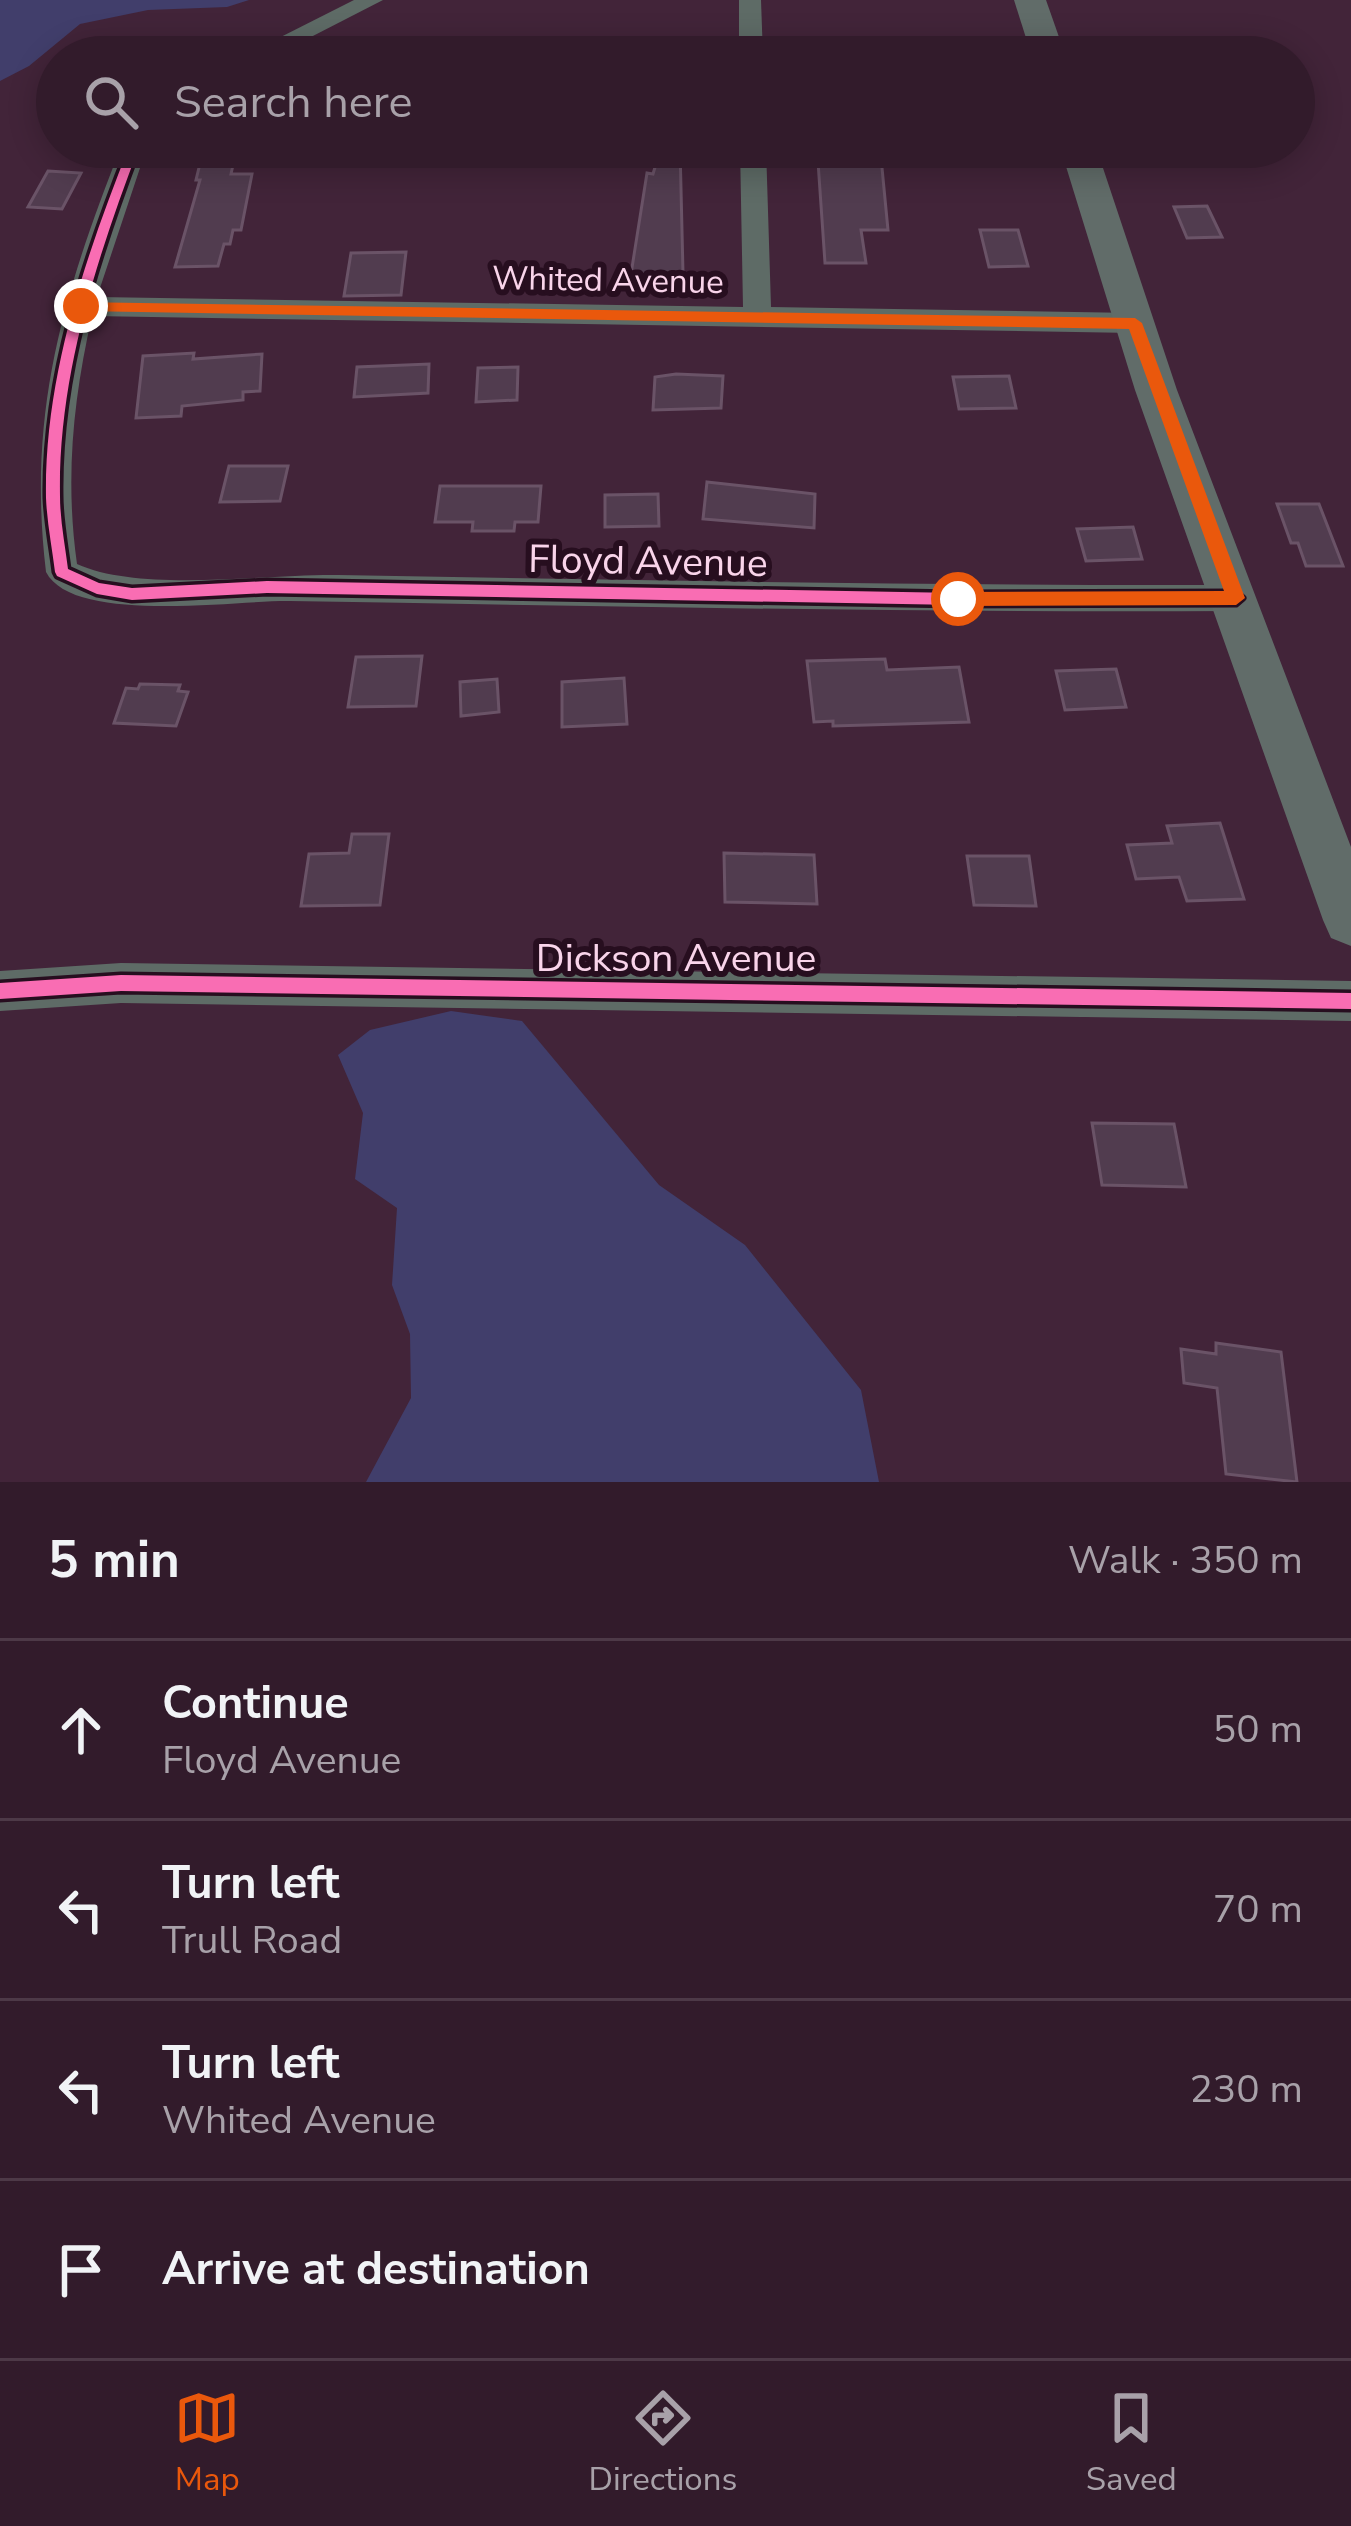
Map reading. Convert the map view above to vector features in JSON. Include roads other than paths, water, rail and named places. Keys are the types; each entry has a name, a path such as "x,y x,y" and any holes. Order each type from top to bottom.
{"street":[{"path":"297,36 372,0"},
{"path":"750,0 751,36"},
{"path":"1030,0 1042,36"},
{"path":"81,306 127,168"},
{"path":"754,168 758,317"},
{"path":"1085,168 1135,323 1351,920"},
{"name":"Whited Avenue","path":"81,306 1135,323"},
{"name":"Floyd Avenue","path":"81,306 64,372 52,495 62,572 97,588 132,594 267,587 958,599 1236,598"},
{"name":"Dickson Avenue","path":"0,991 121,983 1351,1001"}]}
